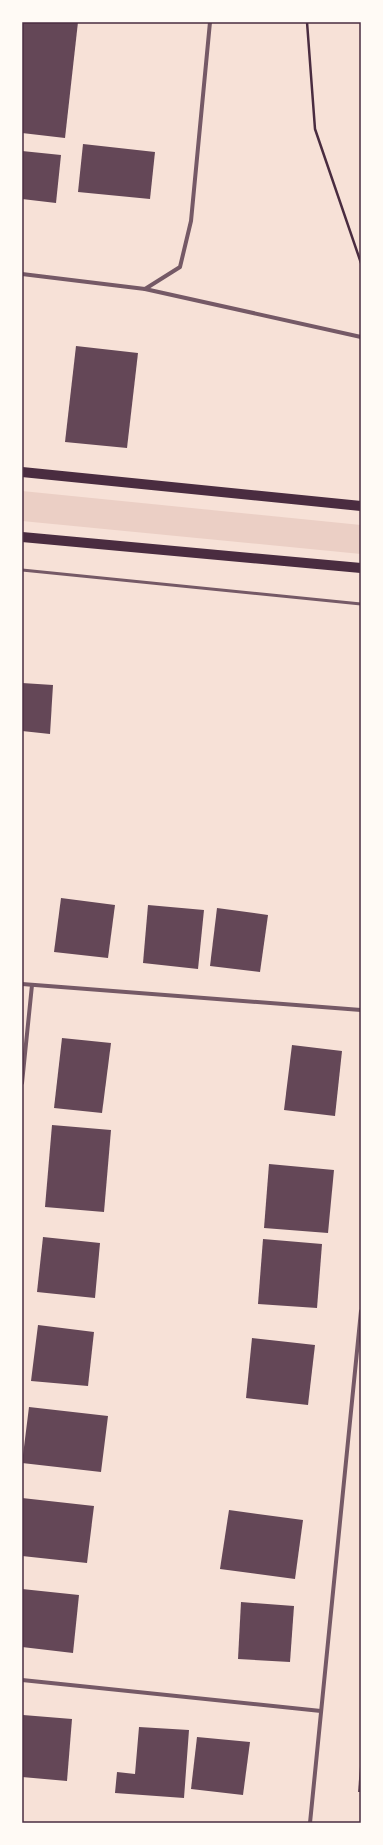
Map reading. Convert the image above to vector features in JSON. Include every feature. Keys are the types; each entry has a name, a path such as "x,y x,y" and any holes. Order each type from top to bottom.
{"main road":[{"path":"22,472 361,506"},
{"path":"22,537 361,568"}],"street":[{"path":"145,289 180,267 191,221 210,22"},
{"path":"22,274 145,289 361,337"},
{"path":"22,984 361,1010"},
{"path":"22,1083 32,985"},
{"path":"310,1823 361,1311"},
{"path":"22,1680 321,1711"}],"lane":[{"path":"22,570 361,604"}],"path":[{"path":"306,22 315,129 361,263"}],"shaded area":[{"path":"22,491 361,525 361,554 22,521"}],"building":[{"path":"22,22 78,22 65,138 22,133"},
{"path":"83,144 155,152 150,199 78,192"},
{"path":"22,151 61,155 56,203 22,199"},
{"path":"76,346 138,353 127,448 65,442"},
{"path":"22,683 53,685 50,734 22,731"},
{"path":"61,898 115,905 108,958 54,952"},
{"path":"148,905 204,910 198,969 143,963"},
{"path":"217,908 268,915 260,972 210,966"},
{"path":"62,1038 111,1043 102,1113 54,1108"},
{"path":"292,1045 342,1051 335,1116 284,1110"},
{"path":"52,1125 111,1130 104,1212 45,1207"},
{"path":"269,1164 334,1170 328,1233 264,1228"},
{"path":"43,1237 100,1243 95,1298 37,1292"},
{"path":"263,1239 322,1244 317,1308 258,1304"},
{"path":"38,1325 94,1332 88,1386 31,1381"},
{"path":"252,1338 315,1345 308,1405 246,1398"},
{"path":"29,1407 108,1416 101,1472 22,1463"},
{"path":"22,1498 94,1506 87,1563 22,1556"},
{"path":"229,1510 303,1520 295,1579 220,1569"},
{"path":"22,1589 79,1595 73,1653 22,1647"},
{"path":"241,1602 294,1606 290,1662 238,1659"},
{"path":"23,1715 72,1719 67,1781 22,1777"},
{"path":"139,1727 189,1730 184,1798 115,1793 117,1772 135,1774"},
{"path":"197,1737 250,1742 243,1795 191,1789"},
{"path":"360,1766 361,1792 358,1792"}]}
